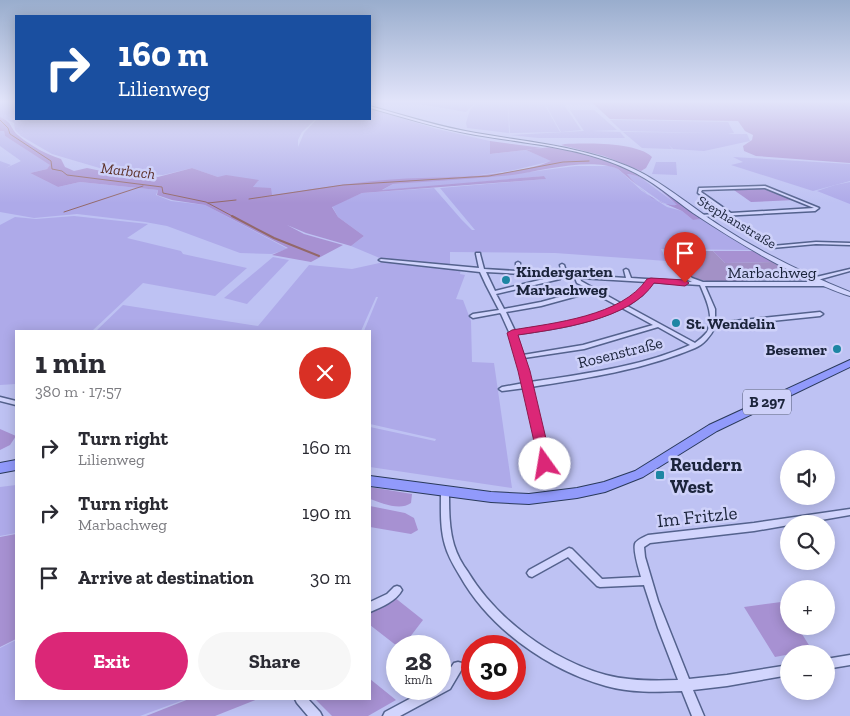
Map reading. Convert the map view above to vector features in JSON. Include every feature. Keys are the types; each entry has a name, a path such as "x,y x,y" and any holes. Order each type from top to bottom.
{"main road":[{"name":"B 297","path":"371,481 446,492 529,499 577,493 612,485 639,474 713,428 850,363"},
{"path":"0,468 15,465"}],"street":[{"name":"Stephanstraße","path":"488,135 587,153 627,167 651,180 701,216 814,279 850,294"},
{"path":"701,216 815,210 817,208 765,187 700,189 699,192 731,214"},
{"path":"772,247 816,243 850,244"},
{"path":"478,254 480,270 503,311 520,357 545,464"},
{"name":"Marbachweg","path":"381,260 480,270 702,284 825,284"},
{"path":"577,276 577,281 592,290 696,346 708,336 713,325 713,315 702,284 686,276 672,262"},
{"path":"518,263 518,272"},
{"path":"494,293 558,278 562,275 562,265"},
{"path":"626,270 630,279"},
{"path":"814,279 850,270"},
{"path":"512,333 561,325 621,307 644,292 651,280"},
{"path":"474,316 566,298 592,290"},
{"path":"713,325 820,314"},
{"path":"520,357 584,347 656,326"},
{"name":"Rosenstraße","path":"502,389 631,365 696,346"},
{"path":"0,399 15,403"},
{"path":"446,492 446,529 452,552 477,593 497,617 529,643 586,674 621,684 686,686 780,671"},
{"name":"Im Fritzle","path":"698,716 647,581 638,551 639,544 648,539 754,527 850,512"},
{"path":"532,573 569,552 600,583 647,581"},
{"path":"371,606 390,597 398,590"},
{"path":"835,662 850,660"},
{"path":"389,716 446,685 458,667"},
{"path":"302,700 316,716"}],"shaded area":[{"path":"0,135 5,135 51,165 47,169 30,173 58,187 80,182 158,190 156,195 171,201 205,205 288,249 272,254 240,253 167,226 145,222 77,214 34,218 0,212 0,161 11,165 6,168 21,161 0,146"},
{"path":"19,135 39,149 61,159 65,167 74,171 87,168 111,173 158,177 192,168 218,177 226,175 259,180 253,187 271,188 272,195 371,181 470,176 513,171 551,161 526,150 556,147 577,150 615,163 634,173 651,184 702,219 693,220 682,211 664,203 677,205 668,196 639,177 627,174 639,187 618,169 594,164 551,168 512,175 393,184 382,190 544,176 546,179 362,193 332,207 338,217 364,236 351,246 306,233 287,225 304,234 343,245 311,262 272,255 288,248 205,205 172,200 157,195 158,190 80,182 58,187 30,173 47,169 50,165 5,136"},
{"path":"300,135 298,147 303,135 465,135 490,141 491,154 526,150 552,161 510,171 472,176 379,181 272,195 252,188 258,181 218,177 192,168 163,175 113,172 52,154 21,136"},
{"path":"514,135 623,135 625,138 538,138"},
{"path":"627,135 748,135 750,141 704,151 673,149 668,144 672,149 642,148"},
{"path":"753,135 850,135 850,163 756,156 744,151 743,146 752,140"},
{"path":"490,141 543,148 490,154"},
{"path":"610,144 635,148 652,157 646,168 641,171 604,156 561,145"},
{"path":"733,157 850,164 850,181 813,191 731,165 743,162"},
{"path":"656,162 676,162 677,175 652,174"},
{"path":"576,166 611,166 618,169 642,191 667,207 682,211 693,220 702,219 754,250 661,249 667,261 555,253 450,252 450,266 419,263 382,259 351,246 364,236 338,217 332,206 362,193 434,188 461,219 472,230 475,230 440,188 545,179 544,176 381,191 393,184 514,174"},
{"path":"626,174 632,174 641,178 678,205 671,206 660,201 636,184"},
{"path":"850,182 850,204 817,191 835,185"},
{"path":"754,187 768,189 795,200 751,202 731,188"},
{"path":"74,216 148,224 127,238 181,251 183,254 247,268 215,296 143,283 93,330 15,330 15,384 0,385 0,225 15,217 36,219"},
{"path":"670,251 713,251 725,263 773,262 805,280 748,280 742,281 743,283 701,280 685,272 668,254"},
{"path":"713,251 755,251 773,262 725,263"},
{"path":"273,257 289,260 247,304 224,298"},
{"path":"384,262 461,269 460,274 465,275 456,299 463,300 471,321 472,362 494,363 512,488 371,467 371,427 435,441 436,439 371,424 371,330 364,330 378,297 376,297 361,330 97,330 123,305 258,326 309,265 352,269"},
{"path":"0,429 15,436 15,438 10,445 0,450"},
{"path":"15,485 15,533 0,536 0,487"},
{"path":"371,487 412,494 411,503 407,505 385,504 371,499"},
{"path":"371,506 405,513 414,518 418,530 411,534 371,527"},
{"path":"15,534 15,640 0,647 0,537"},
{"path":"394,597 423,620 411,635 386,635 386,637 371,626 371,609"},
{"path":"780,602 780,635 803,635 809,645 780,645 780,656 775,657 744,607"},
{"path":"15,640 15,700 183,700 140,716 0,716 0,648"},
{"path":"371,680 386,692 386,700 396,700 368,716 332,716 316,700 371,700"},
{"path":"186,700 255,700 215,716 146,716"}],"waterway":[{"name":"Marbach","path":"12,135 51,161 52,169 62,171 67,175 162,187 163,193 206,202 234,217"},
{"path":"249,199 343,185 489,176 563,162 589,161"},
{"path":"64,212 143,186"},
{"path":"208,203 236,200"},
{"name":"Marbach","path":"232,216 274,238 319,256"}],"place":[{"name":"Kindergarten Marbachweg","path":"506,280"},
{"name":"St. Wendelin","path":"676,323"},
{"name":"Besemer","path":"837,349"},
{"name":"Reudern West","path":"660,475"}],"route":[{"path":"545,464 524,371 512,333 540,330 561,325 621,307 644,292 651,280 685,283"}]}
